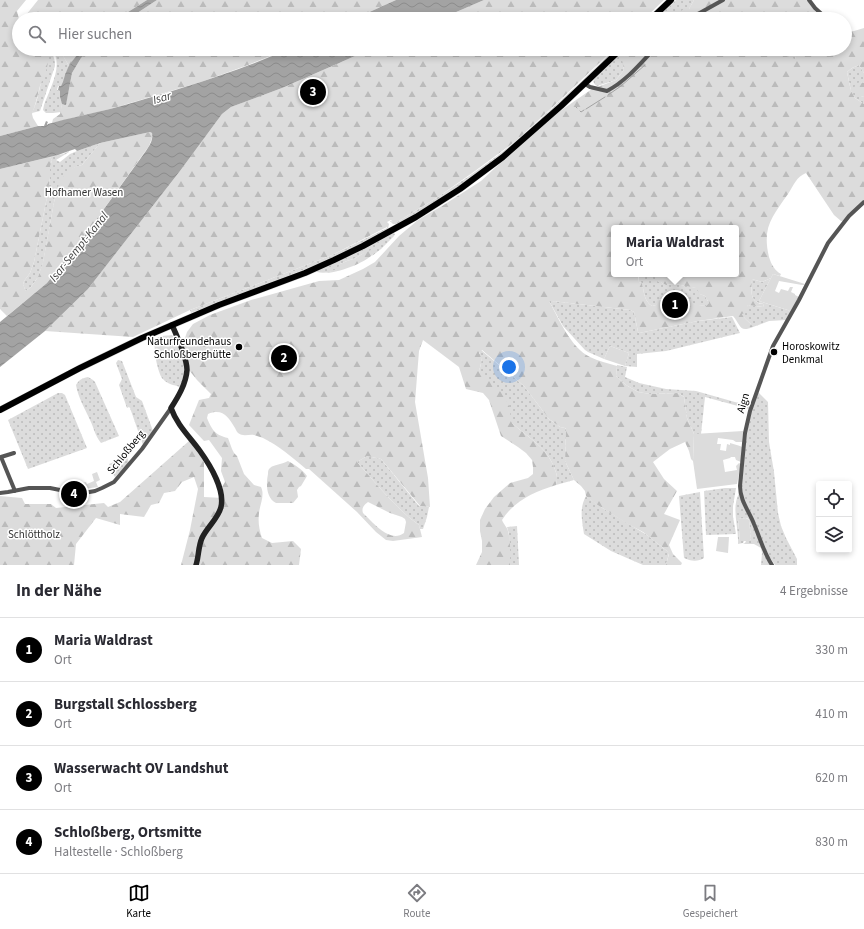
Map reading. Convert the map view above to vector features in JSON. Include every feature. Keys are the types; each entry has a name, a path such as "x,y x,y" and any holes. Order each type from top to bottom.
{"main road":[{"path":"658,12 671,0"},
{"path":"0,410 80,368 142,338 219,305 305,273 363,246 416,217 460,189 494,164 585,84 614,56"}],"street":[{"path":"702,12 723,0"},
{"path":"809,0 819,12"},
{"path":"585,84 590,87 607,91 633,71 647,56"},
{"name":"Aign","path":"772,565 741,496 740,486 746,426 756,391 774,346 828,243 849,216 864,202"},
{"name":"Schloßberg","path":"0,493 30,488 50,488 84,493 95,491 114,482 142,449 171,408 181,389 187,371 185,360 172,325"},
{"path":"171,408 181,426 208,464 221,493 218,514 201,540 196,565"},
{"path":"14,452 1,457 14,491"}],"green space":[{"path":"0,0 26,0 17,12 12,12 12,56 47,56 48,60 47,68 32,114 38,126 0,136"},
{"path":"38,0 147,0 128,12 28,12"},
{"path":"157,0 396,0 369,12 139,12"},
{"path":"484,0 664,0 651,12 456,12"},
{"path":"676,0 694,0 689,9 682,12 663,12"},
{"path":"694,0 807,0 816,12 680,12 684,9 689,9"},
{"name":"Schlöttholz","path":"864,28 864,73 859,65 847,72 851,91 855,98 864,104 864,200 843,221 841,221 834,215 806,173 797,179 773,216 768,230 767,247 769,257 774,267 781,274 780,276 773,274 771,278 762,282 752,279 753,298 759,303 764,304 763,307 748,305 745,313 742,314 753,327 743,329 733,316 698,321 639,333 634,312 630,310 549,301 566,332 577,347 590,357 617,366 616,376 626,385 638,392 650,394 678,393 684,397 687,418 694,434 693,461 685,442 670,449 653,462 664,479 677,491 664,514 680,520 669,545 673,554 682,563 681,565 666,565 669,554 667,551 643,532 626,523 586,496 585,491 574,480 565,461 566,429 560,427 549,419 524,386 482,350 479,353 481,357 480,373 496,386 504,396 510,408 510,418 512,423 536,442 546,453 551,460 557,478 556,485 533,494 519,502 502,520 508,530 509,535 510,565 476,565 482,552 480,520 485,509 494,497 510,483 528,478 533,474 532,460 526,453 501,436 489,400 483,393 466,389 459,367 423,340 419,351 415,402 428,478 430,507 420,506 381,459 367,456 357,462 394,503 419,525 422,537 393,541 386,540 309,469 306,469 291,456 269,441 254,435 240,434 227,417 221,413 213,412 208,414 207,418 214,431 217,434 228,438 244,474 254,485 261,487 262,496 259,529 262,538 272,543 293,541 301,549 299,565 181,565 198,489 194,477 182,482 175,491 164,493 159,503 151,505 144,517 120,514 120,525 96,518 76,544 74,565 0,565 0,496 22,498 25,504 51,504 56,508 104,503 108,507 120,502 189,441 197,450 204,462 204,497 223,498 222,487 225,482 221,471 222,458 209,440 204,441 189,425 199,400 209,398 211,394 189,370 183,348 187,332 193,324 210,315 251,300 319,281 339,280 375,262 399,236 418,220 481,181 539,127 592,89 616,80 624,70 622,59 625,56 786,56 795,59 796,56 852,56 852,31","holes":["368,502 405,519 406,522 404,533 395,536 386,533 377,527 363,513 363,508"]},
{"path":"46,56 54,56 55,66 40,111 32,113 39,92"},
{"path":"55,56 63,56 69,66 61,86 58,86 57,90 60,91 62,104 61,112 46,113 43,110 44,105 55,77 57,62"},
{"path":"63,56 77,56 69,66"},
{"path":"83,56 270,56 201,82 110,109 52,123 53,119 60,114 62,104 66,104 72,73"},
{"path":"355,56 607,56 517,140 475,171 438,197 397,222 394,223 391,220 387,222 387,227 332,255 190,310 133,337 45,331 88,289 180,171 222,114 231,107 282,88"},
{"path":"607,56 610,56 518,142 477,174 439,200 398,224 393,224 390,221 397,222 428,203 458,184 502,152 528,131"},
{"path":"618,56 626,56 623,59 624,70 616,80 597,86 594,84 595,78"},
{"path":"785,56 796,56 795,60"},
{"path":"859,65 864,73 864,83 861,82 861,97 864,96 864,104 855,98 851,91 847,72"},
{"path":"861,82 864,83 864,96 861,97 854,90 855,85"},
{"name":"Hofhamer Wasen","path":"150,132 153,135 149,146 83,238 47,283 7,316 0,309 0,169 50,157 52,160 48,192 34,262 23,285 26,291 38,277 43,262 55,197 61,181 67,172 82,165 100,143"},
{"path":"100,143 82,165 72,169 64,177 59,187 55,197 43,263 38,277 26,291 23,285 34,262 48,192 52,160 50,157 69,151 56,160 60,162 70,154"},
{"path":"387,222 389,224 388,229 314,266 191,313 190,310 332,255 387,228"},
{"path":"393,233 395,234 394,236 372,256 374,252 362,254 340,264 338,269 325,273 317,272 317,270 364,249"},
{"path":"371,250 375,252 366,260 345,269 326,273 337,269 340,264"},
{"path":"773,274 805,284 802,285 779,281 775,291 779,293 781,289 788,291 790,287 793,287 791,292 799,297 791,311 759,301"},
{"path":"639,277 655,277 666,285 675,284 697,288 700,294 705,296 709,303 706,306 660,299 656,305 652,306 646,299 642,283 639,282"},
{"path":"771,278 759,301 791,311 786,320 769,321 753,327 742,314 748,305 763,307 764,304 757,302 753,298 752,279 762,282"},
{"path":"549,301 630,310 634,312 639,333 698,321 732,317 740,333 666,351 637,354 637,367 625,366 629,353 610,346 604,359 585,350 563,326"},
{"path":"172,335 176,341 184,367 184,376 180,387 163,379 159,371 155,352 155,341 157,338"},
{"path":"610,346 629,353 625,366 604,359"},
{"path":"481,350 524,386 549,419 560,427 565,428 565,461 574,480 556,485 556,472 551,460 536,442 512,423 509,418 510,412 480,374 479,371 481,360 479,353"},
{"path":"118,360 122,361 136,397 142,401 153,431 143,445 130,408 127,408 119,385 122,379 116,363"},
{"path":"617,365 627,367 625,377 639,383 666,389 696,391 749,406 749,409 705,397 701,434 694,434 687,418 684,397 678,393 650,394 638,392 626,385 616,376"},
{"path":"88,377 95,382 119,436 101,443 78,394 76,385 84,378"},
{"path":"758,392 768,402 769,442 778,513 781,526 797,559 797,565 775,565 769,556 743,498 741,489 747,431"},
{"path":"58,393 65,395 87,448 28,469 8,420"},
{"path":"743,431 742,442 718,438 717,444 721,444 720,450 726,451 727,444 730,445 730,443 742,447 741,462 736,460 735,457 723,460 725,472 737,470 736,466 739,463 741,464 737,484 697,489 693,461 694,434"},
{"path":"367,456 381,459 419,506 429,507 423,529 420,529 419,525 394,503 357,462"},
{"path":"127,457 129,463 115,477 109,464"},
{"path":"288,461 301,469 307,476 297,490 298,497 293,503 276,503 270,498 268,490 268,471 271,467"},
{"path":"97,472 100,480 96,482 98,487 84,489 82,483 86,482 87,484 94,481 92,474"},
{"path":"736,488 733,517 736,534 706,535 704,491"},
{"path":"700,492 704,558 697,561 684,558 679,496"},
{"path":"739,493 743,506 771,565 761,565 761,548 754,544 743,544 751,539 749,520 747,518 738,519 740,541 744,541 743,543 738,544 735,512"},
{"path":"586,496 645,534 667,551 669,553 666,565 643,565 611,551 584,534 582,505"},
{"path":"746,518 749,520 751,539 749,541 740,541 738,519"},
{"path":"517,526 519,565 510,565 509,534 507,527"},
{"path":"718,537 729,537 728,553 716,551"}],"water":[{"path":"147,0 157,0 139,12 128,12"},
{"path":"396,0 484,0 456,12 369,12"},
{"path":"76,56 83,56 72,73 66,105 62,104 60,91 58,90 70,64"},
{"path":"272,56 355,56 282,88 231,107 222,114 180,171 88,289 45,331 0,367 0,322 47,283 83,238 150,145 152,133 150,132 100,143 77,151 75,149 58,155 0,169 0,136 38,126 44,126 46,121 48,122 47,125 155,96 200,82"}],"waterway":[{"path":"608,95 645,65"},
{"path":"586,109 605,97"},
{"path":"580,111 581,112 584,110"}],"place":[{"name":"Wasserwacht OV Landshut","path":"313,92"},
{"name":"Maria Waldrast","path":"675,305"},
{"name":"Naturfreundehaus Schloßberghütte","path":"239,347"},
{"name":"Horoskowitz Denkmal","path":"774,352"},
{"name":"Burgstall Schlossberg","path":"284,358"},
{"name":"Schloßberg, Ortsmitte","path":"74,494"}],"water label":[{"name":"Isar","path":"162,98"},
{"name":"Isar-Sempt-Kanal","path":"79,247"}]}
